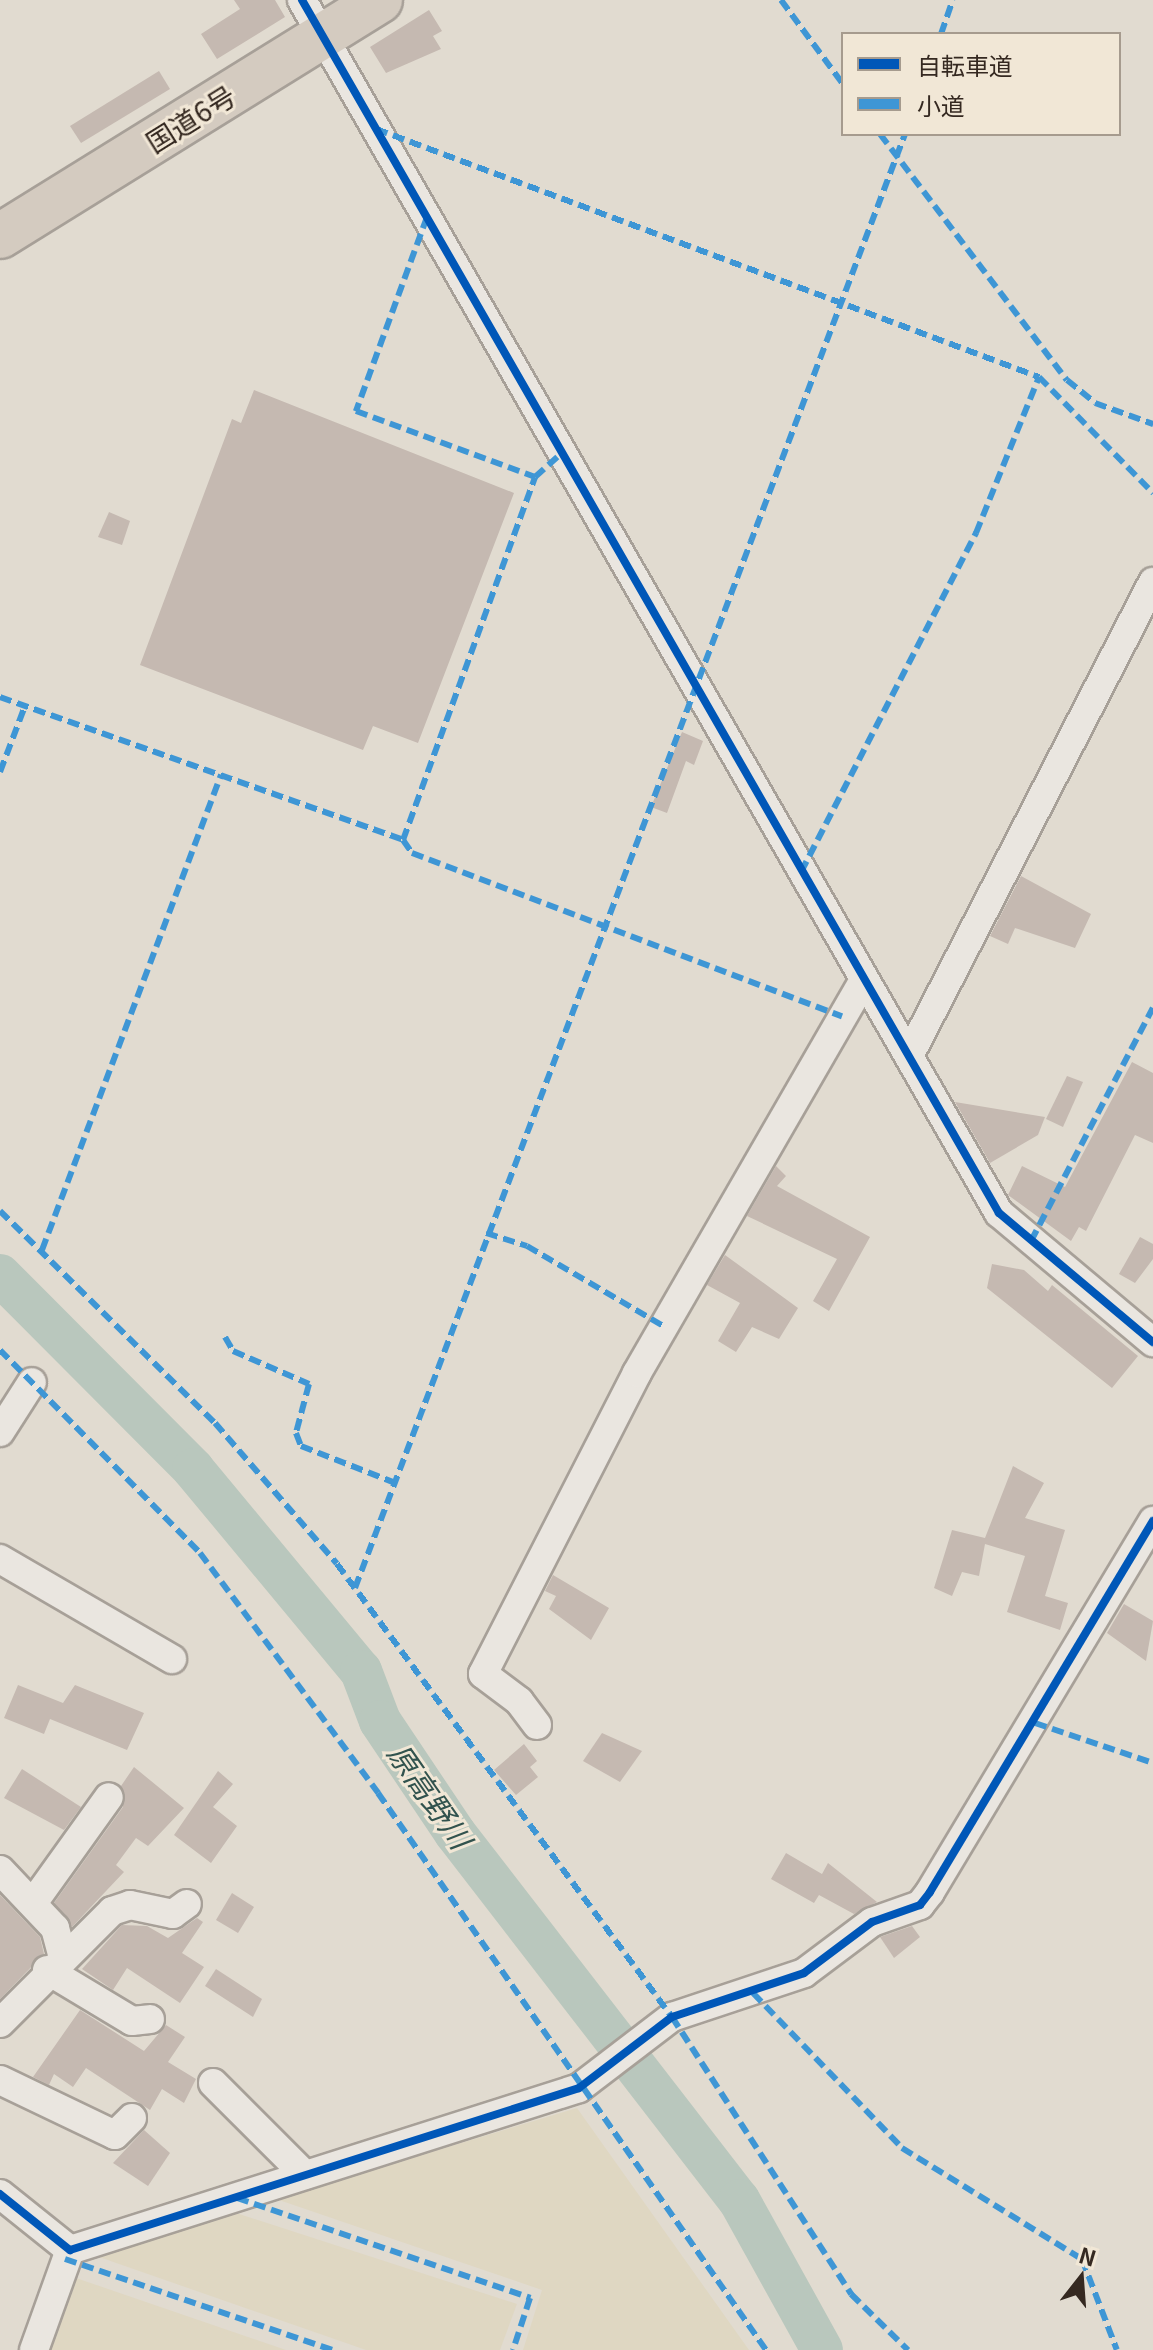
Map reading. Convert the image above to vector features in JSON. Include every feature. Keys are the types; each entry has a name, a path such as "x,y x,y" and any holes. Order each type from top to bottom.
{"highway":[{"name":"国道6号","path":"0,236 312,18 380,0"}],"street":[{"path":"312,18 999,1213 1153,1342"},
{"path":"910,1054 1153,582"},
{"path":"537,1725 483,1674 637,1373 863,981"},
{"path":"0,1432 32,1382"},
{"path":"70,2250 579,2088 672,2017 785,1983 872,1922 920,1905 1153,1521"},
{"path":"0,1559 172,1659"},
{"path":"33,1903 109,1797"},
{"path":"0,1870 55,1928 55,1964"},
{"path":"2,2017 120,1905 173,1914 187,1904"},
{"path":"55,1964 132,2021 150,2019"},
{"path":"0,2080 115,2135 132,2118"},
{"path":"213,2083 305,2175"},
{"path":"0,2194 70,2250"},
{"path":"34,2350 70,2250"}],"shaded area":[{"path":"577,2108 749,2350 523,2350 542,2290 276,2199"},
{"path":"236,2213 517,2304 500,2350 366,2350 99,2257"},
{"path":"76,2278 286,2350 51,2350"}],"building":[{"path":"234,0 275,0 285,17 217,59 201,34 240,9"},
{"path":"429,10 442,31 433,36 441,49 386,73 370,47"},
{"path":"159,71 170,89 81,143 70,126"},
{"path":"254,390 514,493 418,743 373,726 363,750 140,665 232,419 241,423"},
{"path":"109,512 130,521 122,545 98,537"},
{"path":"682,732 703,741 694,765 686,761 667,813 651,807"},
{"path":"1021,876 1091,914 1075,948 1015,928 1008,944 990,936"},
{"path":"1132,1062 1153,1073 1153,1143 1135,1135 1086,1231 1079,1227 1071,1241 1008,1195 1022,1166 1065,1187"},
{"path":"1067,1076 1083,1082 1063,1127 1046,1119"},
{"path":"955,1102 1045,1117 1038,1135 990,1163"},
{"path":"776,1166 786,1176 777,1186 870,1237 829,1311 813,1301 837,1259 747,1216"},
{"path":"1140,1237 1153,1244 1153,1259 1135,1283 1119,1274"},
{"path":"725,1255 798,1308 779,1339 752,1327 736,1352 718,1341 740,1303 707,1285"},
{"path":"992,1264 1024,1270 1048,1291 1052,1285 1138,1356 1112,1388 987,1288"},
{"path":"1013,1466 1044,1483 1025,1518 1065,1530 1045,1596 1068,1603 1060,1630 1007,1612 1025,1556 985,1544 979,1576 962,1572 952,1596 934,1588 952,1530 985,1538"},
{"path":"553,1575 609,1608 591,1640 549,1609 556,1596 545,1591"},
{"path":"1124,1604 1153,1621 1146,1661 1107,1633"},
{"path":"18,1685 63,1703 75,1685 144,1713 127,1750 50,1719 44,1734 4,1718"},
{"path":"602,1733 642,1751 620,1782 583,1761"},
{"path":"524,1744 537,1761 530,1767 538,1777 516,1795 494,1770"},
{"path":"134,1767 184,1808 148,1846 136,1838 116,1865 124,1872 72,1927 54,1903 123,1807 121,1786"},
{"path":"22,1769 81,1807 64,1830 4,1798"},
{"path":"218,1771 233,1784 213,1807 237,1826 211,1863 174,1835"},
{"path":"786,1853 822,1874 828,1863 877,1902 854,1914 819,1895 814,1903 771,1879"},
{"path":"232,1893 254,1907 238,1933 216,1920"},
{"path":"0,1895 40,1937 44,1954 0,1999"},
{"path":"197,1918 203,1922 182,1953 204,1967 180,2003 127,1968 113,1990 82,1969 122,1925 147,1926 168,1938"},
{"path":"912,1926 920,1937 894,1958 880,1937"},
{"path":"216,1969 262,1999 253,2017 205,1986"},
{"path":"80,2010 144,2051 166,2025 185,2037 168,2062 196,2079 184,2103 162,2089 150,2110 86,2068 73,2087 54,2074 49,2085 33,2077"},
{"path":"144,2130 170,2153 148,2186 113,2163"}],"waterway":[{"name":"原高野川","path":"0,1275 193,1469 361,1671 380,1721 455,1833 739,2200 822,2350"}],"marked path":[{"path":"781,0 841,81"},
{"path":"942,32 953,0"},
{"path":"376,129 1039,377 1153,493"},
{"path":"882,136 1067,380 1095,403 1153,424"},
{"path":"355,1588 904,136"},
{"path":"427,217 356,411 535,477"},
{"path":"801,872 976,533 1039,377"},
{"path":"0,697 403,840 535,477 562,453"},
{"path":"0,772 25,706"},
{"path":"42,1250 221,775"},
{"path":"403,840 412,853 842,1016"},
{"path":"1031,1241 1153,1008"},
{"path":"0,1211 215,1423 337,1564 672,2017 851,2294 908,2350"},
{"path":"486,1233 527,1246 665,1327"},
{"path":"225,1337 233,1351 309,1384 296,1433 301,1446 393,1482"},
{"path":"0,1350 200,1553 378,1793 766,2350"},
{"path":"1035,1723 1153,1763"},
{"path":"753,1993 902,2148 1082,2259 1117,2350"},
{"path":"237,2198 530,2298 513,2350"},
{"path":"65,2259 333,2350"}],"cycle path":[{"path":"302,0 999,1213 1153,1342"},
{"path":"0,2194 70,2250 579,2088 672,2017 804,1973 872,1922 920,1905 1153,1521"}]}
